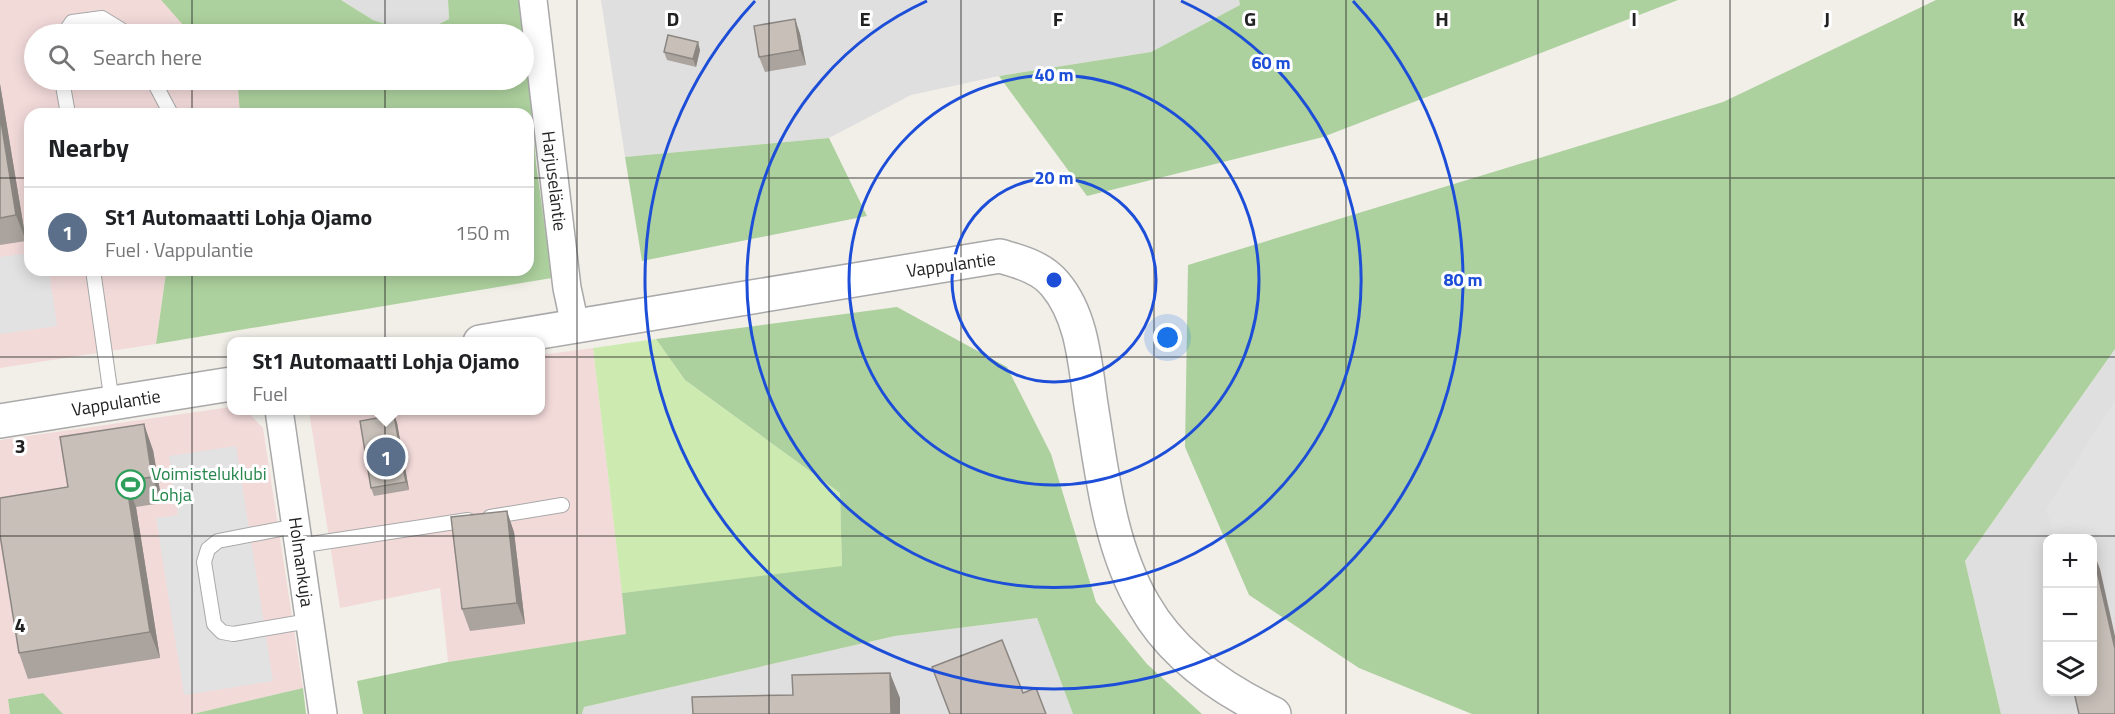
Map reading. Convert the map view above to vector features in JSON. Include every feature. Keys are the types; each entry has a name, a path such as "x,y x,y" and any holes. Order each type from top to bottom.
{"street":[{"name":"Harjuseläntie","path":"533,0 566,277 575,325"},
{"name":"Vappulantie","path":"508,337 1000,256 1034,266 1056,284 1081,337 1106,493 1118,546 1144,606 1185,658 1239,697 1274,714"},
{"name":"Vappulantie","path":"0,421 227,385"},
{"name":"Holmankuja","path":"280,415 323,714"}],"lane":[{"path":"71,24 102,18 112,24"},
{"path":"64,90 67,108"},
{"path":"158,90 168,108"},
{"path":"94,276 112,403"},
{"path":"309,621 233,634 222,632 214,624 204,562 208,549 218,541 297,536 562,505"}],"shaded area":[{"path":"0,0 161,0 182,24 24,24 24,90 238,90 240,108 24,108 24,276 166,276 156,344 0,368"},
{"path":"341,0 448,0 449,19 438,24 385,24 373,20"},
{"path":"601,0 1239,0 1240,5 1151,52 999,76 911,95 829,138 625,157"},
{"path":"24,254 24,276 50,276 57,326 0,334 0,257"},
{"path":"593,348 627,634 448,662 440,588 340,608 310,415 545,415 545,354"},
{"path":"2115,349 2115,714 2001,714 1965,561"},
{"path":"2115,400 2115,535 2097,539 2097,534 2054,534 2046,509"},
{"path":"227,408 227,415 251,415 263,428 303,688 193,714 63,714 42,693 8,699 10,714 0,714 0,440"},
{"path":"236,446 273,681 184,695 156,518 178,515 169,456"},
{"path":"1037,618 1073,714 582,714 584,707 895,636"}],"green space":[{"path":"161,0 341,0 373,20 385,24 182,24"},
{"path":"448,0 522,0 524,24 439,24 449,19"},
{"path":"1239,0 1678,0 1323,137 1087,196 999,76 1151,52 1240,5"},
{"path":"1936,0 2115,0 2115,349 1965,561 2001,714 1472,714 1359,668 1249,595 1185,447 1188,265 1723,102"},
{"path":"238,90 530,90 531,108 240,108"},
{"path":"829,138 867,216 642,261 625,157"},
{"path":"534,141 552,278 156,344 166,276 534,276"},
{"path":"897,307 1007,367 1051,454 1096,602 1147,664 1202,714 1073,714 1037,618 895,636 584,707 582,714 363,714 357,681 448,662 626,634 622,593 842,566 840,493 685,380 656,339"},
{"path":"656,339 685,380 840,493 842,567 622,593 593,348"},
{"path":"303,688 306,714 193,714"},
{"path":"43,693 63,714 10,714 8,699"}],"building":[{"path":"795,19 800,50 759,57 754,26"},
{"path":"668,35 698,42 693,59 664,52"},
{"path":"0,115 16,215 0,218"},
{"path":"394,415 406,482 371,488 360,421"},
{"path":"144,424 152,477 126,481 150,632 19,653 0,535 0,498 68,487 60,437"},
{"path":"507,511 517,603 462,609 451,517"},
{"path":"2097,571 2115,649 2115,714 2079,714 2075,696 2097,696"},
{"path":"1002,640 1023,693 1036,688 1046,714 950,714 932,667"},
{"path":"890,673 891,714 693,714 692,697 793,695 792,675"}],"place":[{"name":"St1 Automaatti Lohja Ojamo","path":"386,457"},
{"name":"Voimisteluklubi Lohja","path":"130,484"}]}
